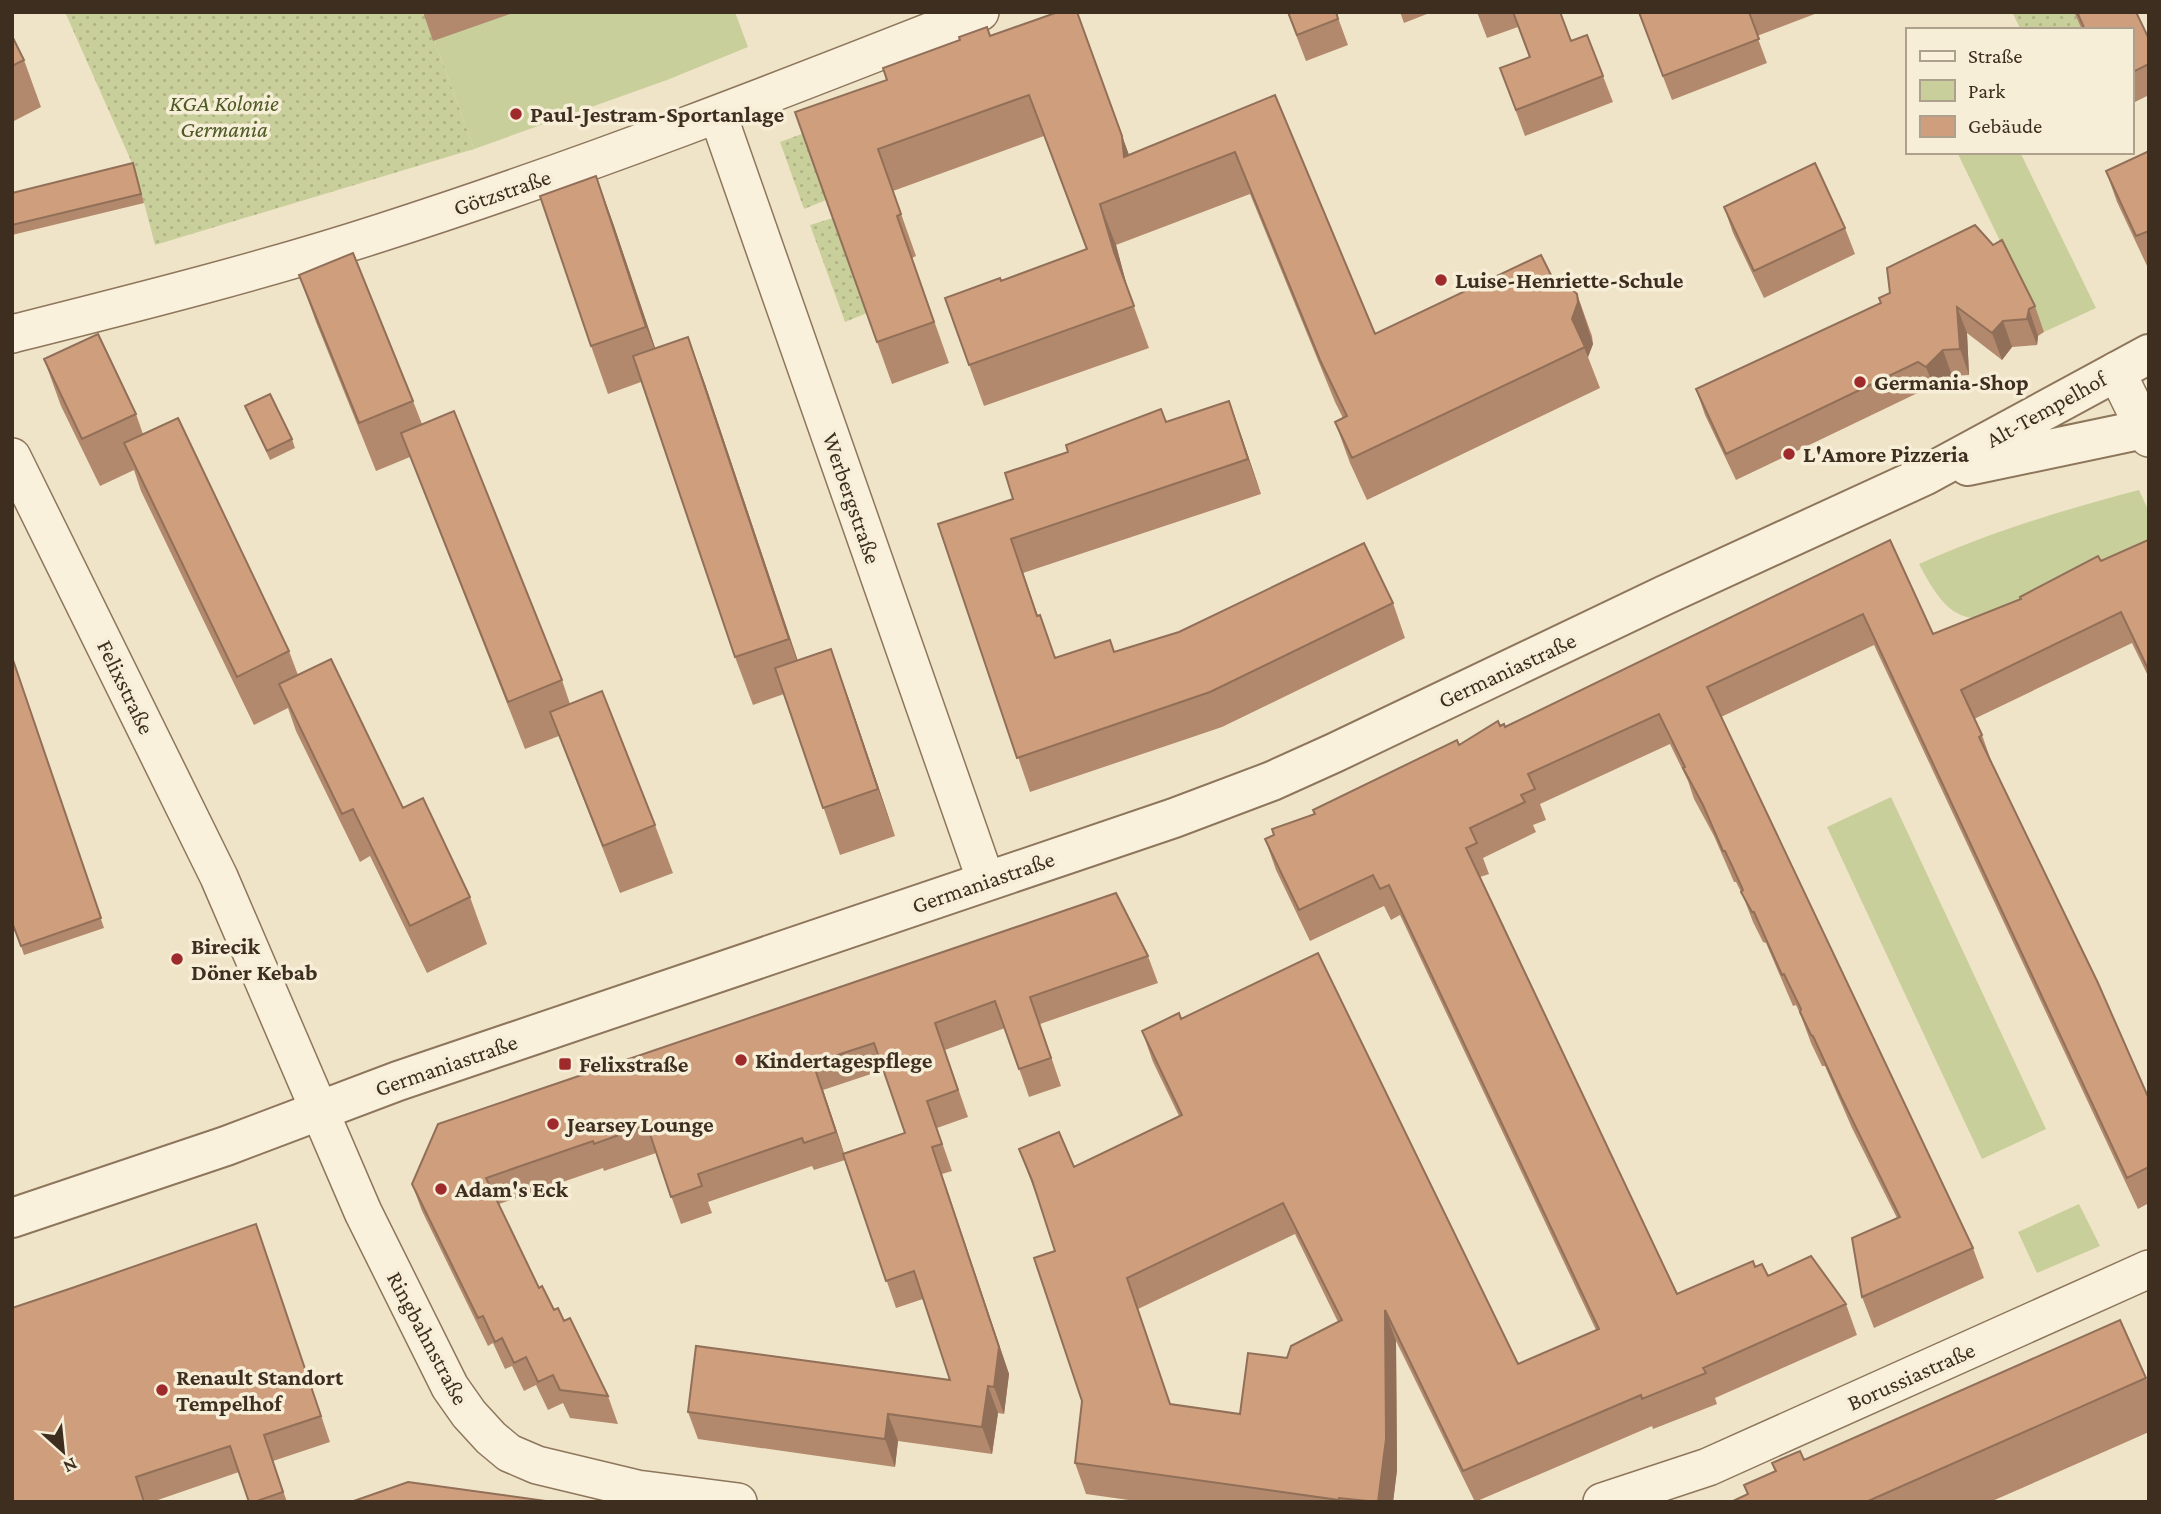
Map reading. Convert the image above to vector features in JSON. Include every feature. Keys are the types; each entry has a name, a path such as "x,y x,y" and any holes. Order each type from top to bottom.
{"street":[{"name":"Götzstraße","path":"12,334 265,268 378,234 718,115 980,12"},
{"name":"Werbergstraße","path":"718,115 986,881"},
{"path":"2132,362 2147,432"},
{"name":"Alt-Tempelhof","path":"1924,476 2132,362"},
{"name":"Alt-Tempelhof","path":"1924,476 2147,432"},
{"name":"Felixstraße","path":"12,457 219,877 320,1111"},
{"name":"Germaniastraße","path":"12,1218 226,1146 398,1081 1174,818 1272,781 1690,583 1924,476"},
{"name":"Ringbahnstraße","path":"320,1111 363,1212 427,1346 450,1387 469,1414 491,1438 509,1453 537,1465 637,1489 738,1502"},
{"name":"Borussiastraße","path":"1602,1502 1671,1490 1720,1461 2149,1269"}],"green space":[{"name":"KGA Kolonie Germania","path":"65,12 424,12 474,149 155,245 136,172"},
{"name":"Paul-Jestram-Sportanlage","path":"424,12 735,12 748,47 667,80 474,149"},
{"path":"2012,12 2074,12 2081,28 2020,28"},
{"path":"940,83 810,154 826,200 804,209 780,142"},
{"path":"1958,154 2021,154 2096,308 2044,332"},
{"path":"833,218 867,313 845,322 810,225"},
{"path":"2139,490 2149,512 2149,539 1990,616 1977,618 1955,612 1938,596 1919,564 2027,522"},
{"path":"1891,797 2046,1129 1982,1159 1827,827"},
{"path":"2079,1204 2100,1246 2037,1273 2018,1232"}],"building":[{"path":"1058,12 1077,12 1122,136 1124,157 1275,95 1375,334 1541,255 1554,281 1570,287 1577,294 1578,302 1572,319 1585,347 1352,458 1335,422 1347,416 1320,360 1235,152 1100,204 1134,306 969,365 945,298 1000,278 1001,281 1087,249 1029,95 878,149 901,214 897,216 934,322 877,342 795,112 887,80 883,68 960,40 959,37 987,27 990,36"},
{"path":"1288,12 1336,12 1338,19 1297,35"},
{"path":"1513,12 1560,12 1571,41 1587,35 1603,76 1516,110 1500,68 1530,57"},
{"path":"1639,12 1749,12 1759,39 1663,76"},
{"path":"2077,12 2136,12 2149,39 2149,64 2133,72 2133,28 2084,28"},
{"path":"12,36 24,60 12,66"},
{"path":"2149,151 2149,231 2136,236 2106,171"},
{"path":"133,163 141,194 12,225 12,193"},
{"path":"1815,163 1845,228 1754,271 1724,207"},
{"path":"596,176 646,327 591,346 540,196"},
{"path":"1975,225 1993,245 2002,240 2035,306 2029,309 2027,319 2003,321 1992,333 1957,307 1960,349 1943,350 1926,367 1918,362 1726,454 1696,389 1881,303 1879,298 1890,293 1887,268"},
{"path":"353,253 413,401 359,423 299,275"},
{"path":"98,334 136,414 82,439 44,359"},
{"path":"688,337 789,639 735,657 633,356"},
{"path":"270,394 292,439 267,451 245,406"},
{"path":"1229,401 1248,459 1011,539 1037,616 1040,615 1055,658 1110,640 1114,652 1179,632 1364,543 1393,603 1210,692 1017,758 938,524 1013,499 1005,473 1068,452 1066,445 1161,409 1166,422"},
{"path":"454,411 562,680 508,702 401,433"},
{"path":"178,418 289,651 237,677 124,443"},
{"path":"1890,540 1933,634 2021,599 2020,597 2098,556 2101,561 2148,540 2149,671 2121,612 1961,690 1982,735 1979,737 2098,983 2149,1099 2149,1167 2127,1178 1863,614 1707,687 1973,1248 1862,1297 1852,1238 1900,1217 1754,912 1741,892 1743,890 1733,868 1659,714 1528,774 1535,789 1521,795 1525,802 1470,828 1477,843 1466,848 1677,1294 1753,1261 1755,1267 1762,1264 1768,1276 1811,1256 1846,1304 1703,1368 1706,1373 1642,1399 1641,1395 1463,1471 1385,1310 1386,1439 1378,1502 1339,1500 1075,1463 1082,1401 1034,1258 1055,1251 1019,1149 1059,1132 1074,1167 1182,1115 1142,1031 1179,1013 1181,1019 1318,953 1518,1364 1599,1329 1389,885 1380,889 1373,875 1299,910 1265,839 1274,835 1272,829 1315,814 1313,810 1457,740 1459,745 1498,721 1500,726 1504,724 1505,727","holes":["1283,1203 1342,1320 1291,1346 1287,1358 1248,1353 1240,1414 1170,1404 1127,1278"]},
{"path":"831,649 878,789 823,808 775,668"},
{"path":"12,657 101,918 21,946 12,922"},
{"path":"331,659 403,808 423,798 470,897 410,926 353,809 342,814 279,684"},
{"path":"602,691 655,825 603,846 550,712"},
{"path":"1116,893 1148,956 1030,997 1051,1058 1019,1069 995,1001 935,1023 958,1090 927,1101 942,1144 932,1147 999,1347 994,1387 988,1386 982,1427 888,1414 885,1439 688,1412 696,1346 950,1380 914,1271 886,1281 843,1154 905,1133 874,1043 813,1063 836,1132 804,1143 802,1138 698,1174 702,1186 671,1197 647,1125 486,1178 539,1288 542,1286 554,1310 558,1308 564,1321 570,1318 608,1396 560,1390 553,1375 538,1382 526,1357 514,1363 502,1338 495,1342 483,1316 478,1318 412,1184 438,1124"},
{"name":"Renault Standort Tempelhof","path":"256,1224 321,1416 264,1435 283,1492 249,1502 230,1446 136,1477 144,1502 12,1502 12,1308"},
{"path":"2120,1320 2146,1378 1866,1502 1731,1502 1748,1494 1744,1485 1776,1471 1772,1463 1800,1451 1804,1460"},
{"path":"408,1482 553,1502 351,1502"}],"place":[{"name":"Paul-Jestram-Sportanlage","path":"516,114"},
{"name":"Luise-Henriette-Schule","path":"1441,280"},
{"name":"Germania-Shop","path":"1860,382"},
{"name":"L'Amore Pizzeria","path":"1789,454"},
{"name":"Birecik Döner Kebab","path":"177,959"},
{"name":"Kindertagespflege","path":"741,1060"},
{"name":"Felixstraße","path":"565,1064"},
{"name":"Jearsey Lounge","path":"553,1124"},
{"name":"Adam's Eck","path":"441,1189"},
{"name":"Renault Standort Tempelhof","path":"162,1390"}]}
